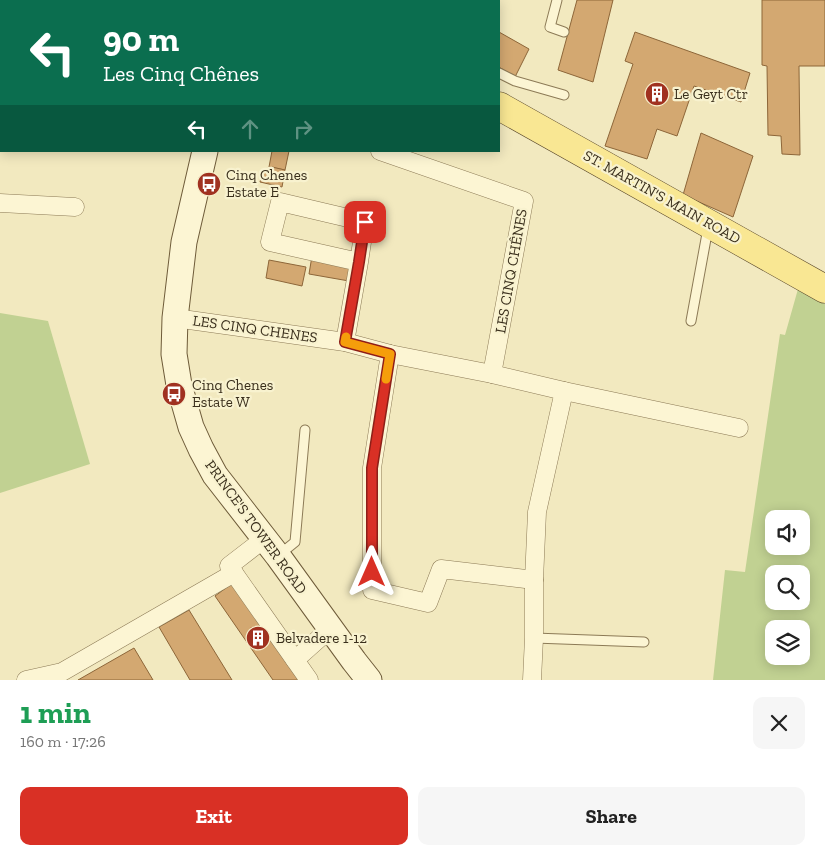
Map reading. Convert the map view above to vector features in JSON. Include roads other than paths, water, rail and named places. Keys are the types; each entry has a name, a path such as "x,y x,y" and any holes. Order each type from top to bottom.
{"main road":[{"name":"ST. MARTIN'S MAIN ROAD","path":"500,107 825,289"},
{"name":"PRINCE'S TOWER ROAD","path":"204,152 184,242 175,318 174,354 179,385 191,427 215,475 369,680"}],"street":[{"name":"LES CINQ CHÊNES","path":"383,152 524,201 492,374"},
{"path":"359,262 270,242 280,202 365,222 359,262 345,342 390,354 492,374 564,392 739,428"},
{"path":"0,203 75,207"},
{"name":"LES CINQ CHENES","path":"175,318 345,342"},
{"path":"390,354 372,468 372,590 428,603 441,569 534,580"},
{"path":"532,680 537,512 564,392"},
{"path":"271,548 229,566 309,680"},
{"path":"26,680 62,672 234,573"},
{"path":"295,660 323,635"}],"lane":[{"path":"557,0 550,27 564,32"},
{"path":"500,74 514,81 564,95"},
{"path":"691,321 709,223"},
{"path":"271,548 295,542 305,430"},
{"path":"534,638 644,642"}],"place":[{"name":"Le Geyt Ctr","path":"657,94"},
{"name":"Cinq Chenes Estate E","path":"209,184"},
{"name":"Cinq Chenes Estate W","path":"174,394"},
{"name":"Belvadere 1-12","path":"258,638"}]}
